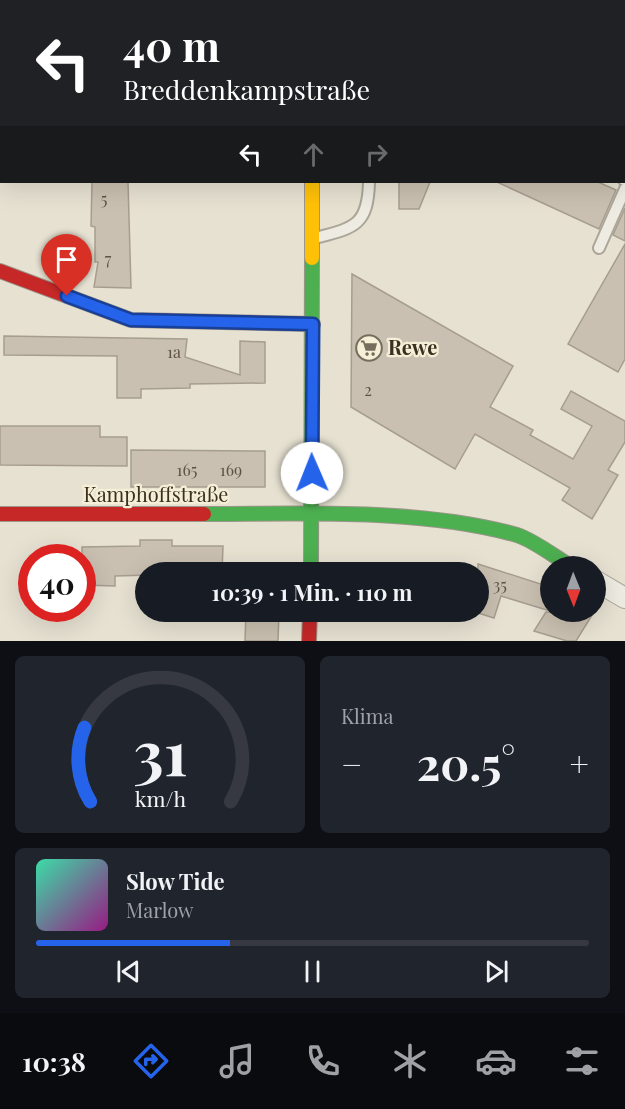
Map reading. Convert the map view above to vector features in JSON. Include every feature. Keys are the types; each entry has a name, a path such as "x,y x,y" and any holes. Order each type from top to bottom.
{"street":[{"path":"311,562 312,183"},
{"path":"0,271 131,320 313,324"},
{"name":"Kamphoffstraße","path":"0,514 312,514 444,520 519,536 553,556"},
{"path":"606,587 625,598"},
{"path":"309,641 310,622"}],"lane":[{"path":"311,238 351,229 368,208 369,183"},
{"path":"599,248 625,189"}],"building":[{"path":"92,183 128,183 131,288 94,287 98,262 95,262 95,227 91,226"},
{"path":"399,183 430,183 419,209 399,209"},
{"path":"499,183 600,183 616,190 599,229"},
{"path":"625,208 625,241 613,235"},
{"path":"625,244 625,359 618,372 568,344"},
{"path":"352,274 513,366 490,407 533,430 530,435 573,459 592,426 561,409 571,391 625,421 625,442 608,470 618,475 592,519 562,500 570,488 475,434 455,469 351,407"},
{"path":"4,336 187,339 185,357 240,375 240,341 265,342 265,383 190,384 190,388 141,389 141,398 117,398 117,356 4,355"},
{"path":"0,426 100,426 100,437 127,437 127,466 0,465"},
{"path":"131,450 265,451 265,487 131,487"},
{"path":"140,540 172,540 172,546 223,546 222,562 135,562 135,575 115,576 115,586 96,585 96,547 140,546"},
{"path":"489,568 540,584 540,608 501,596 494,618 489,616"},
{"path":"246,622 279,622 278,641 245,641"},
{"path":"540,622 588,622 576,641 567,641 534,631"}],"traffic: fast":[{"path":"311,562 312,258"},
{"path":"204,514 362,514 442,520 517,535 555,556"}],"traffic: slow":[{"path":"312,183 312,258"}],"traffic: jam":[{"path":"0,271 131,320 313,324"},
{"path":"0,514 204,514"},
{"path":"309,641 310,622"}],"place":[{"name":"Rewe","path":"369,348"}],"route":[{"path":"67,296 131,320 313,324 312,473"}]}
